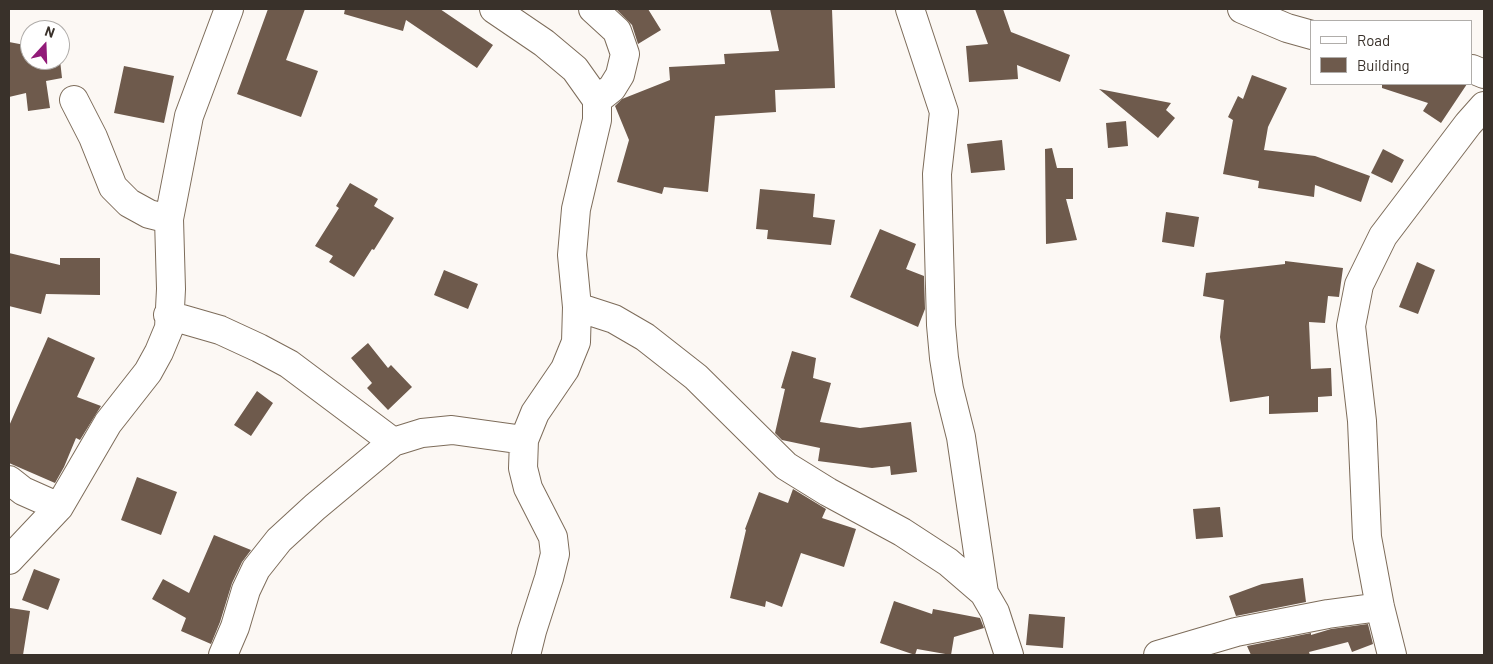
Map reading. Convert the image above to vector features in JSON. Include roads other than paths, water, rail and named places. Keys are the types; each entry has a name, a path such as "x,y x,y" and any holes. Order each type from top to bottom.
{"street":[{"path":"9,560 58,508 108,423 148,372 159,352 168,328 171,290 169,219 189,116 229,9"},
{"path":"494,9 544,43 575,69 597,100 597,120 576,209 572,255 577,307 576,342 565,369 535,413 524,440 523,468 528,488 553,537 554,554 549,578 526,655"},
{"path":"592,9 617,31 625,54 620,75 612,88 597,100"},
{"path":"910,9 944,112 937,174 941,325 949,390 963,446 984,593"},
{"path":"1242,9 1287,28 1310,34"},
{"path":"74,100 93,137 113,186 129,203 149,214 169,219"},
{"path":"1392,655 1380,607 1367,537 1362,421 1351,326 1359,286 1383,236 1468,124 1484,106"},
{"path":"577,307 614,319 645,338 696,377 786,466 828,492 902,532 948,562 984,593 996,612 1009,655"},
{"path":"168,315 220,330 289,364 393,442"},
{"path":"223,655 235,627 246,590 256,569 278,540 393,442 422,433 452,430 524,440"},
{"path":"9,480 23,491 58,508"},
{"path":"1158,655 1236,632 1328,614 1380,607"}]}
